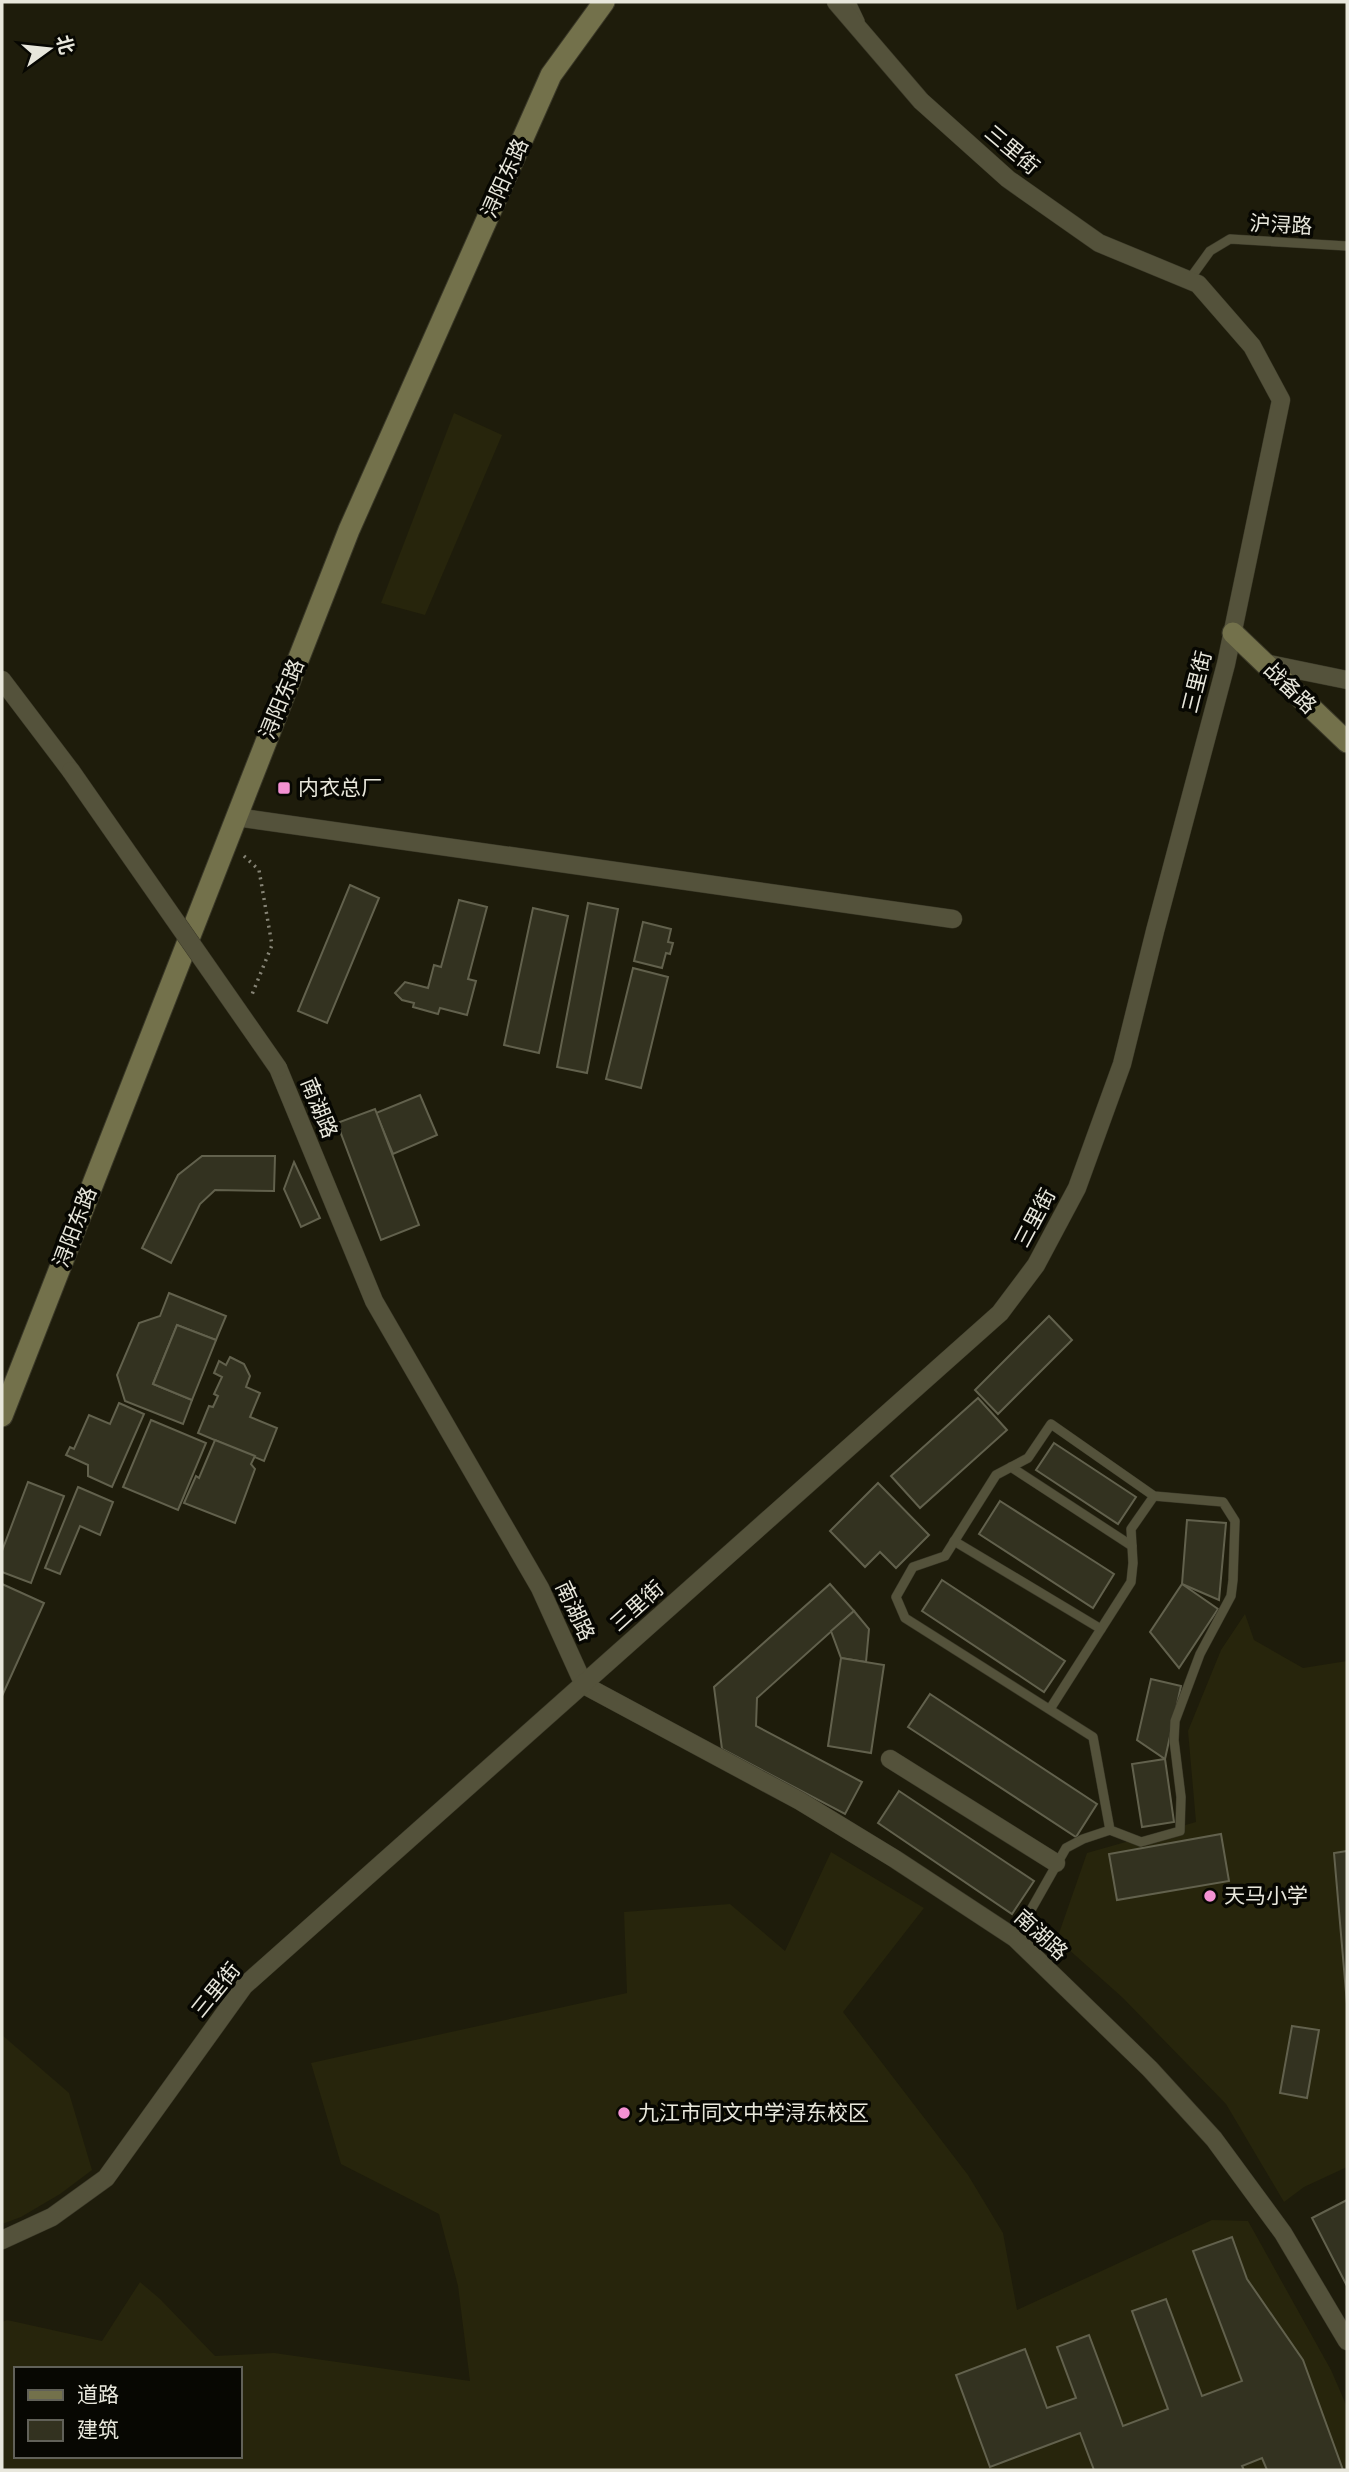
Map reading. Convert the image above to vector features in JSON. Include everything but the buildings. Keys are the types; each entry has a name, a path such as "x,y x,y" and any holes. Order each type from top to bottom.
{"main road":[{"name":"浔阳东路","path":"2,1416 349,530 551,75 604,2"},
{"name":"战备路","path":"1233,633 1347,742"}],"street":[{"name":"三里街","path":"2,2240 52,2217 106,2178 244,1986 1000,1313 1036,1265 1077,1188 1122,1064 1233,633 1281,400 1252,346 1198,284 1099,243 1008,179 920,100 836,2"},
{"path":"1264,663 1347,680"},
{"name":"南湖路","path":"2,680 71,771 278,1068 374,1301 540,1588 583,1685 800,1801 895,1859 1015,1938 1150,2069 1214,2139 1283,2233 1347,2341"},
{"path":"236,817 953,919"},
{"path":"890,1759 1056,1863"}],"lane":[{"path":"851,2 870,41"},
{"name":"沪浔路","path":"1189,280 1210,251 1230,239 1347,246"},
{"path":"1015,1938 1066,1848 1110,1830 1141,1842 1180,1831 1181,1797 1174,1740 1175,1721 1200,1654 1231,1596 1233,1580 1235,1521 1223,1502 1154,1496 1051,1424 1027,1458 996,1475 945,1556 913,1567 896,1597 905,1618 1093,1737 1110,1830"},
{"path":"1011,1467 1132,1546"},
{"path":"1050,1709 1131,1582 1131,1529 1154,1496"},
{"path":"954,1541 1101,1629"}],"path":[{"path":"226,841 259,870 272,945 243,1017"}],"shaded area":[{"path":"454,413 502,435 425,615 381,603"},
{"name":"天马小学","path":"1245,1614 1254,1640 1303,1668 1347,1661 1347,2167 1304,2187 1284,2202 1226,2104 1123,1998 1057,1939 1087,1853 1196,1822 1188,1731 1221,1650"},
{"name":"九江市同文中学浔东校区","path":"831,1852 924,1908 843,2012 968,2175 1003,2233 1017,2310 1212,2220 1248,2221 1331,2370 1347,2407 1347,2470 2,2470 2,2322 7,2320 102,2341 140,2282 215,2356 274,2353 470,2381 458,2286 439,2214 341,2164 311,2063 627,1993 624,1912 730,1904 785,1951"},
{"path":"2,2035 69,2093 92,2170 60,2194 21,2217 2,2224"}],"place":[{"name":"内衣总厂","path":"284,788"},
{"name":"天马小学","path":"1210,1896"},
{"name":"九江市同文中学浔东校区","path":"624,2113"}]}
